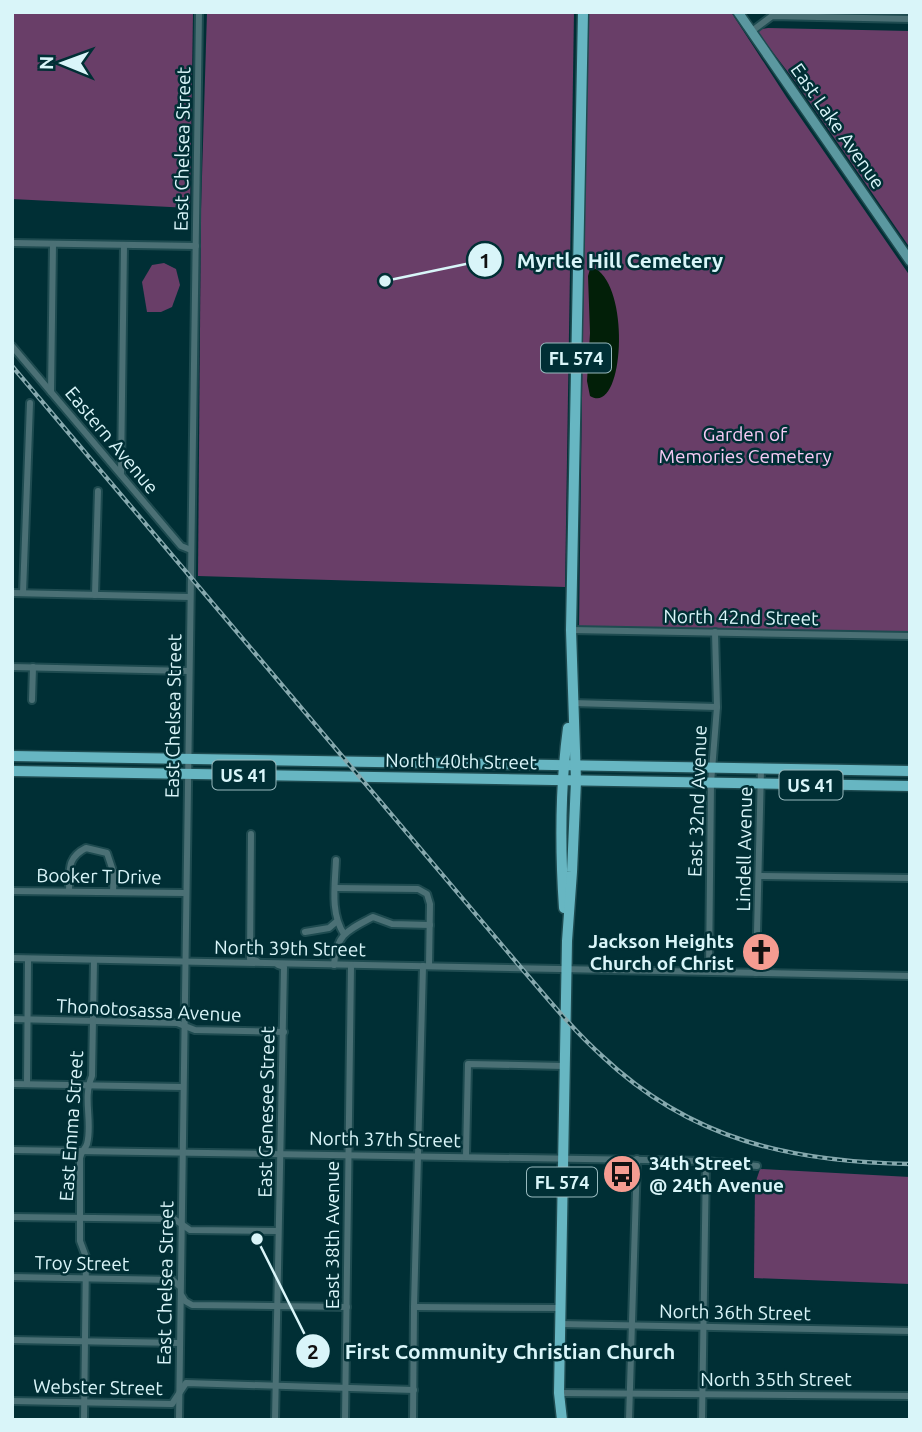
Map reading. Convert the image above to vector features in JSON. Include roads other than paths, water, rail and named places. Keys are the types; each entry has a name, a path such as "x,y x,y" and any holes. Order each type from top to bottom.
{"main road":[{"name":"FL 574","path":"567,941 563,893 564,781 570,766 572,703 571,630 583,12"},
{"name":"North 40th Street","path":"12,756 910,771"},
{"name":"FL 574","path":"562,1420 559,1393 566,971 576,781 570,766"},
{"name":"North 40th Street","path":"12,771 910,786"},
{"name":"FL 574","path":"555,1420 559,1393"}],"street":[{"name":"East Chelsea Street","path":"179,1420 200,12"},
{"name":"East Lake Avenue","path":"738,12 910,261"},
{"path":"751,31 772,14 910,19"},
{"path":"12,243 196,246"},
{"path":"51,392 53,244"},
{"path":"121,473 124,245"},
{"name":"Eastern Avenue","path":"12,346 181,546 191,550"},
{"path":"23,593 30,403"},
{"path":"95,595 98,491"},
{"path":"12,593 190,597"},
{"name":"North 42nd Street","path":"571,630 910,636"},
{"name":"East 32nd Avenue","path":"709,971 711,783 717,707 715,632"},
{"path":"12,667 189,671"},
{"path":"32,700 33,667"},
{"path":"572,703 717,707"},
{"path":"31,772 32,757"},
{"path":"88,758 88,772"},
{"path":"307,762 307,777"},
{"path":"442,764 442,778"},
{"name":"Lindell Avenue","path":"757,973 761,769"},
{"path":"856,770 856,785"},
{"name":"East Genesee Street","path":"251,834 250,959 284,967 275,1420"},
{"path":"69,890 71,859 86,848 107,853 114,874 113,891"},
{"path":"336,860 336,922 344,934"},
{"path":"759,876 910,878"},
{"path":"335,888 423,891 429,898 414,1307 413,1420"},
{"name":"Booker T Drive","path":"12,891 186,893"},
{"path":"334,965 336,948 344,934 373,917 392,924 430,925"},
{"path":"305,932 320,930 336,922"},
{"name":"North 39th Street","path":"12,958 910,976"},
{"path":"27,1084 28,958"},
{"name":"East Emma Street","path":"84,1420 86,1257 80,1241 81,1151 87,1143 88,1086 92,1076 94,960"},
{"name":"East 38th Avenue","path":"345,1420 351,966"},
{"name":"Thonotosassa Avenue","path":"12,1019 183,1024 195,1030 284,1032"},
{"path":"466,1156 468,1064 564,1066"},
{"path":"12,1084 183,1087"},
{"name":"North 37th Street","path":"12,1150 637,1159 757,1166"},
{"path":"629,1420 637,1159"},
{"path":"702,1420 706,1161"},
{"path":"12,1217 174,1219 190,1230 278,1231"},
{"name":"Troy Street","path":"12,1277 173,1280 177,1282 185,1301 192,1305 347,1307"},
{"path":"414,1307 560,1308"},
{"name":"North 36th Street","path":"560,1324 910,1331"},
{"path":"12,1340 180,1343"},
{"path":"180,1396 186,1383 414,1390"},
{"name":"North 35th Street","path":"559,1393 910,1396"},
{"name":"Webster Street","path":"12,1401 172,1404 180,1396"}],"railway":[{"path":"12,366 542,992 602,1056 636,1085 671,1108 707,1127 745,1141 824,1158 910,1164"}],"place":[{"name":"Myrtle Hill Cemetery","path":"385,281"},
{"name":"Jackson Heights Church of Christ","path":"761,952"},
{"name":"34th Street @ 24th Avenue","path":"622,1174"},
{"name":"First Community Christian Church","path":"257,1239"}],"park label":[{"name":"Garden of Memories Cemetery","path":"745,445"}]}
